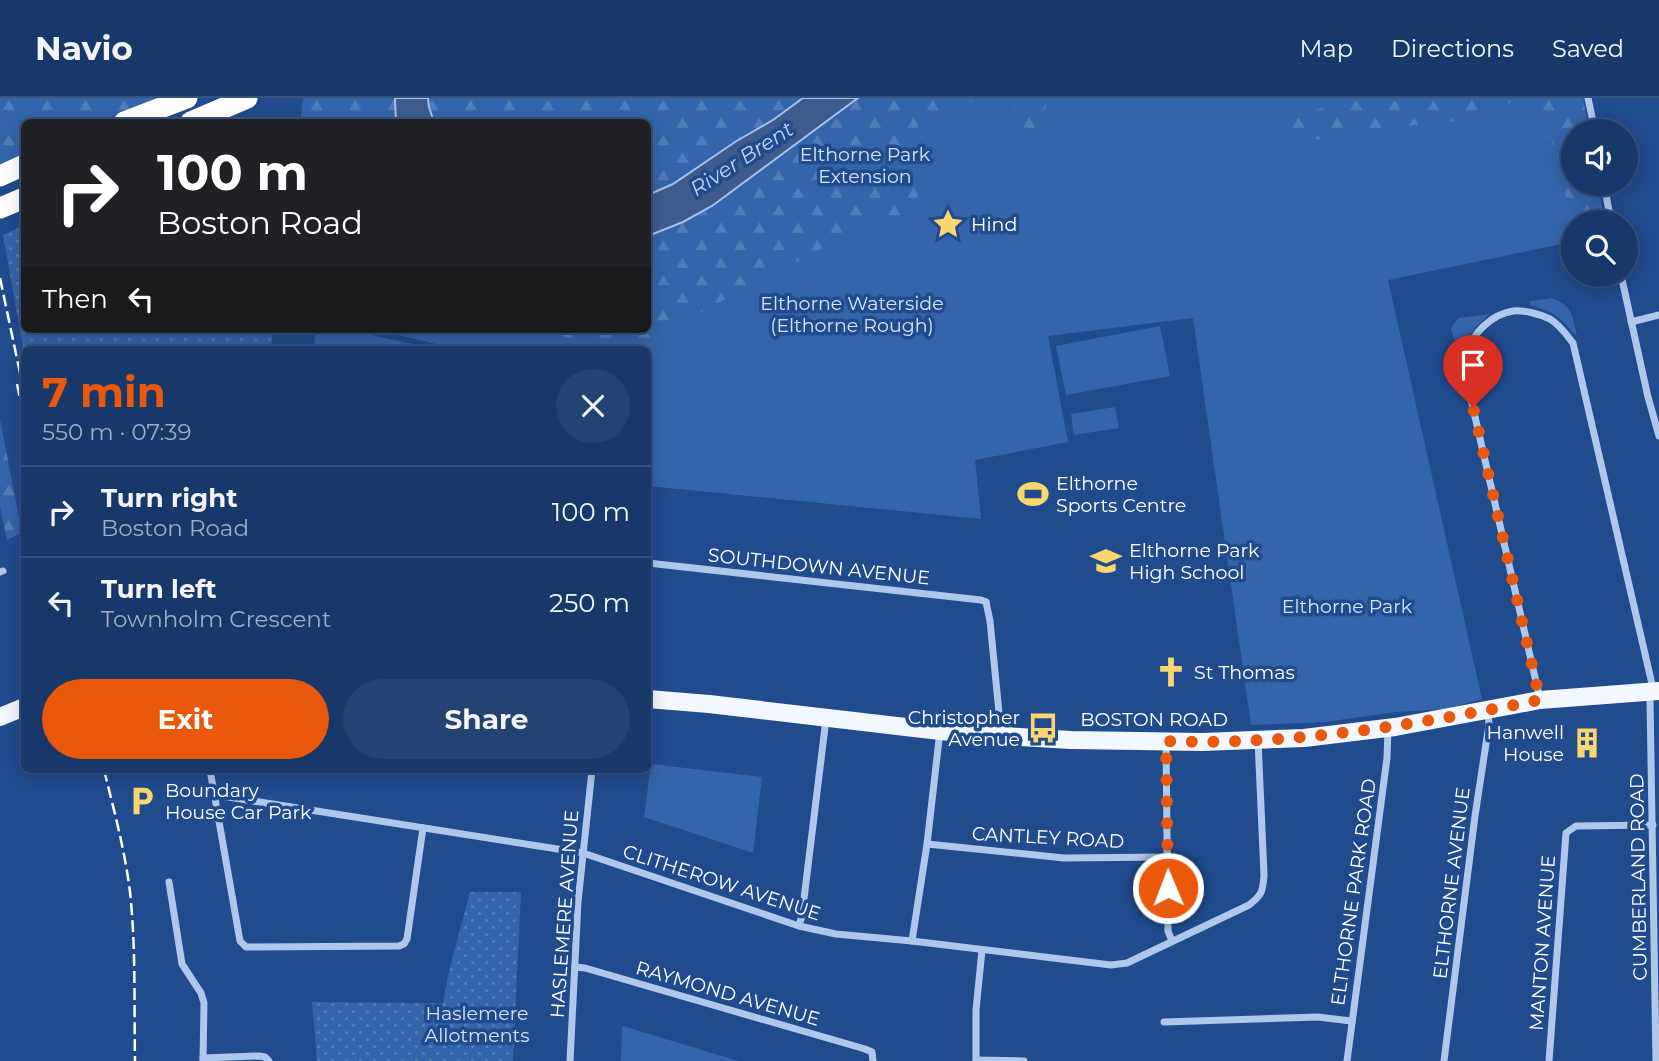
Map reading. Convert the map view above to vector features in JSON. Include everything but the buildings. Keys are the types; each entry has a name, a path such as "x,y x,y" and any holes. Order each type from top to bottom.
{"highway":[{"path":"132,119 187,98"},
{"path":"198,119 247,98"},
{"path":"0,176 21,166"},
{"path":"0,208 21,199"}],"main road":[{"name":"BOSTON ROAD","path":"651,699 940,731 1070,740 1203,742 1304,738 1388,728 1540,700 1655,691"},
{"path":"0,717 21,708"}],"street":[{"path":"1588,98 1592,119"},
{"path":"1624,287 1659,436"},
{"name":"CUMBERLAND ROAD","path":"1540,700 1467,382 1467,352 1475,336 1497,316 1513,311 1531,312 1550,319 1562,328 1573,343 1655,691 1653,825 1656,1061"},
{"path":"1631,321 1659,315"},
{"name":"SOUTHDOWN AVENUE","path":"651,563 987,599 1001,735"},
{"name":"ELTHORNE AVENUE","path":"1444,1061 1489,724 1488,710"},
{"path":"799,926 826,718"},
{"name":"ELTHORNE PARK ROAD","path":"1347,1061 1387,758 1388,728"},
{"path":"912,941 927,845 940,731"},
{"name":"CLITHEROW AVENUE","path":"215,795 583,853 799,926 836,934 1111,965 1127,963 1249,905 1263,889 1258,739"},
{"path":"1166,741 1168,931 1172,941"},
{"path":"211,773 240,941 246,947 404,944 407,939 423,828"},
{"name":"HASLEMERE AVENUE","path":"570,1061 578,902 592,773"},
{"name":"MANTON AVENUE","path":"1549,1061 1566,833 1576,826 1653,825"},
{"name":"CANTLEY ROAD","path":"927,845 1064,858 1167,857"},
{"path":"169,882 182,964 201,993 204,1003 203,1060 259,1056 269,1061"},
{"path":"166,927 176,925"},
{"path":"982,950 976,1010 976,1060 1024,1061"},
{"name":"RAYMOND AVENUE","path":"575,967 612,975 872,1057"},
{"path":"1164,1022 1318,1017 1352,1021"}],"green space":[{"path":"0,98 161,98 110,119 21,119 21,156 0,165"},
{"name":"Elthorne Waterside (Elthorne Rough)","path":"303,98 671,98 701,188 826,98 1583,98 1587,119 1561,119 1561,196 1600,196 1602,210 1561,210 1561,244 1388,280 1482,699 1446,709 1396,712 1325,722 1251,725 1193,318 1048,336 1068,442 975,460 981,519 651,486 651,346 445,346 389,333 651,333 651,119 300,119"},
{"path":"305,98 395,98 396,119 302,119"},
{"path":"428,98 803,98 673,184 651,194 651,119 433,119"},
{"name":"Elthorne Park Extension","path":"858,98 913,98 925,170 914,211 862,227 660,334 651,369 651,346 575,346 560,333 651,333 651,235 712,206"},
{"path":"920,98 978,98 936,122 921,116"},
{"path":"1018,98 1048,98 1039,130 1010,125"},
{"path":"1345,98 1383,98 1420,109 1439,98 1513,98 1492,117 1397,127 1327,143 1282,125"},
{"path":"1541,98 1583,98 1587,119 1561,119 1561,178 1552,141 1537,115"},
{"path":"1565,196 1600,196 1602,210 1569,210"},
{"path":"21,226 21,333 273,333 271,346 23,346 3,235"},
{"path":"1552,298 1568,309 1577,337 1557,316 1530,305 1530,301"},
{"path":"1490,314 1470,334 1460,361 1451,328 1458,318"},
{"path":"1160,326 1170,376 1066,395 1056,346"},
{"path":"315,333 362,333 422,346 314,346"},
{"path":"1115,407 1119,428 1074,435 1071,414"},
{"path":"0,419 21,533 7,540 0,507"},
{"path":"651,764 762,777 753,853 644,817"},
{"name":"Haslemere Allotments","path":"470,892 521,892 513,1061 317,1061 312,1002 443,1003"},
{"path":"623,1026 738,1061 621,1061"}],"water":[{"path":"395,98 428,98 433,119 396,119"},
{"name":"River Brent","path":"803,98 858,98 712,206 651,235 651,194 673,184"}],"railway":[{"path":"0,278 21,378"},
{"path":"17,384 21,403"},
{"path":"105,773 130,892 134,955 135,1061"}],"place":[{"name":"Hind","path":"948,224"},
{"name":"Elthorne Sports Centre","path":"1033,494"},
{"name":"Elthorne Park High School","path":"1106,561"},
{"name":"St Thomas","path":"1171,672"},
{"name":"Christopher Avenue","path":"1043,728"},
{"name":"Hanwell House","path":"1587,743"},
{"name":"Boundary House Car Park","path":"142,801"}],"route":[{"path":"1168,888 1166,741 1304,738 1395,727 1540,700 1473,407"}],"park label":[{"name":"Elthorne Park","path":"1347,606"}]}
